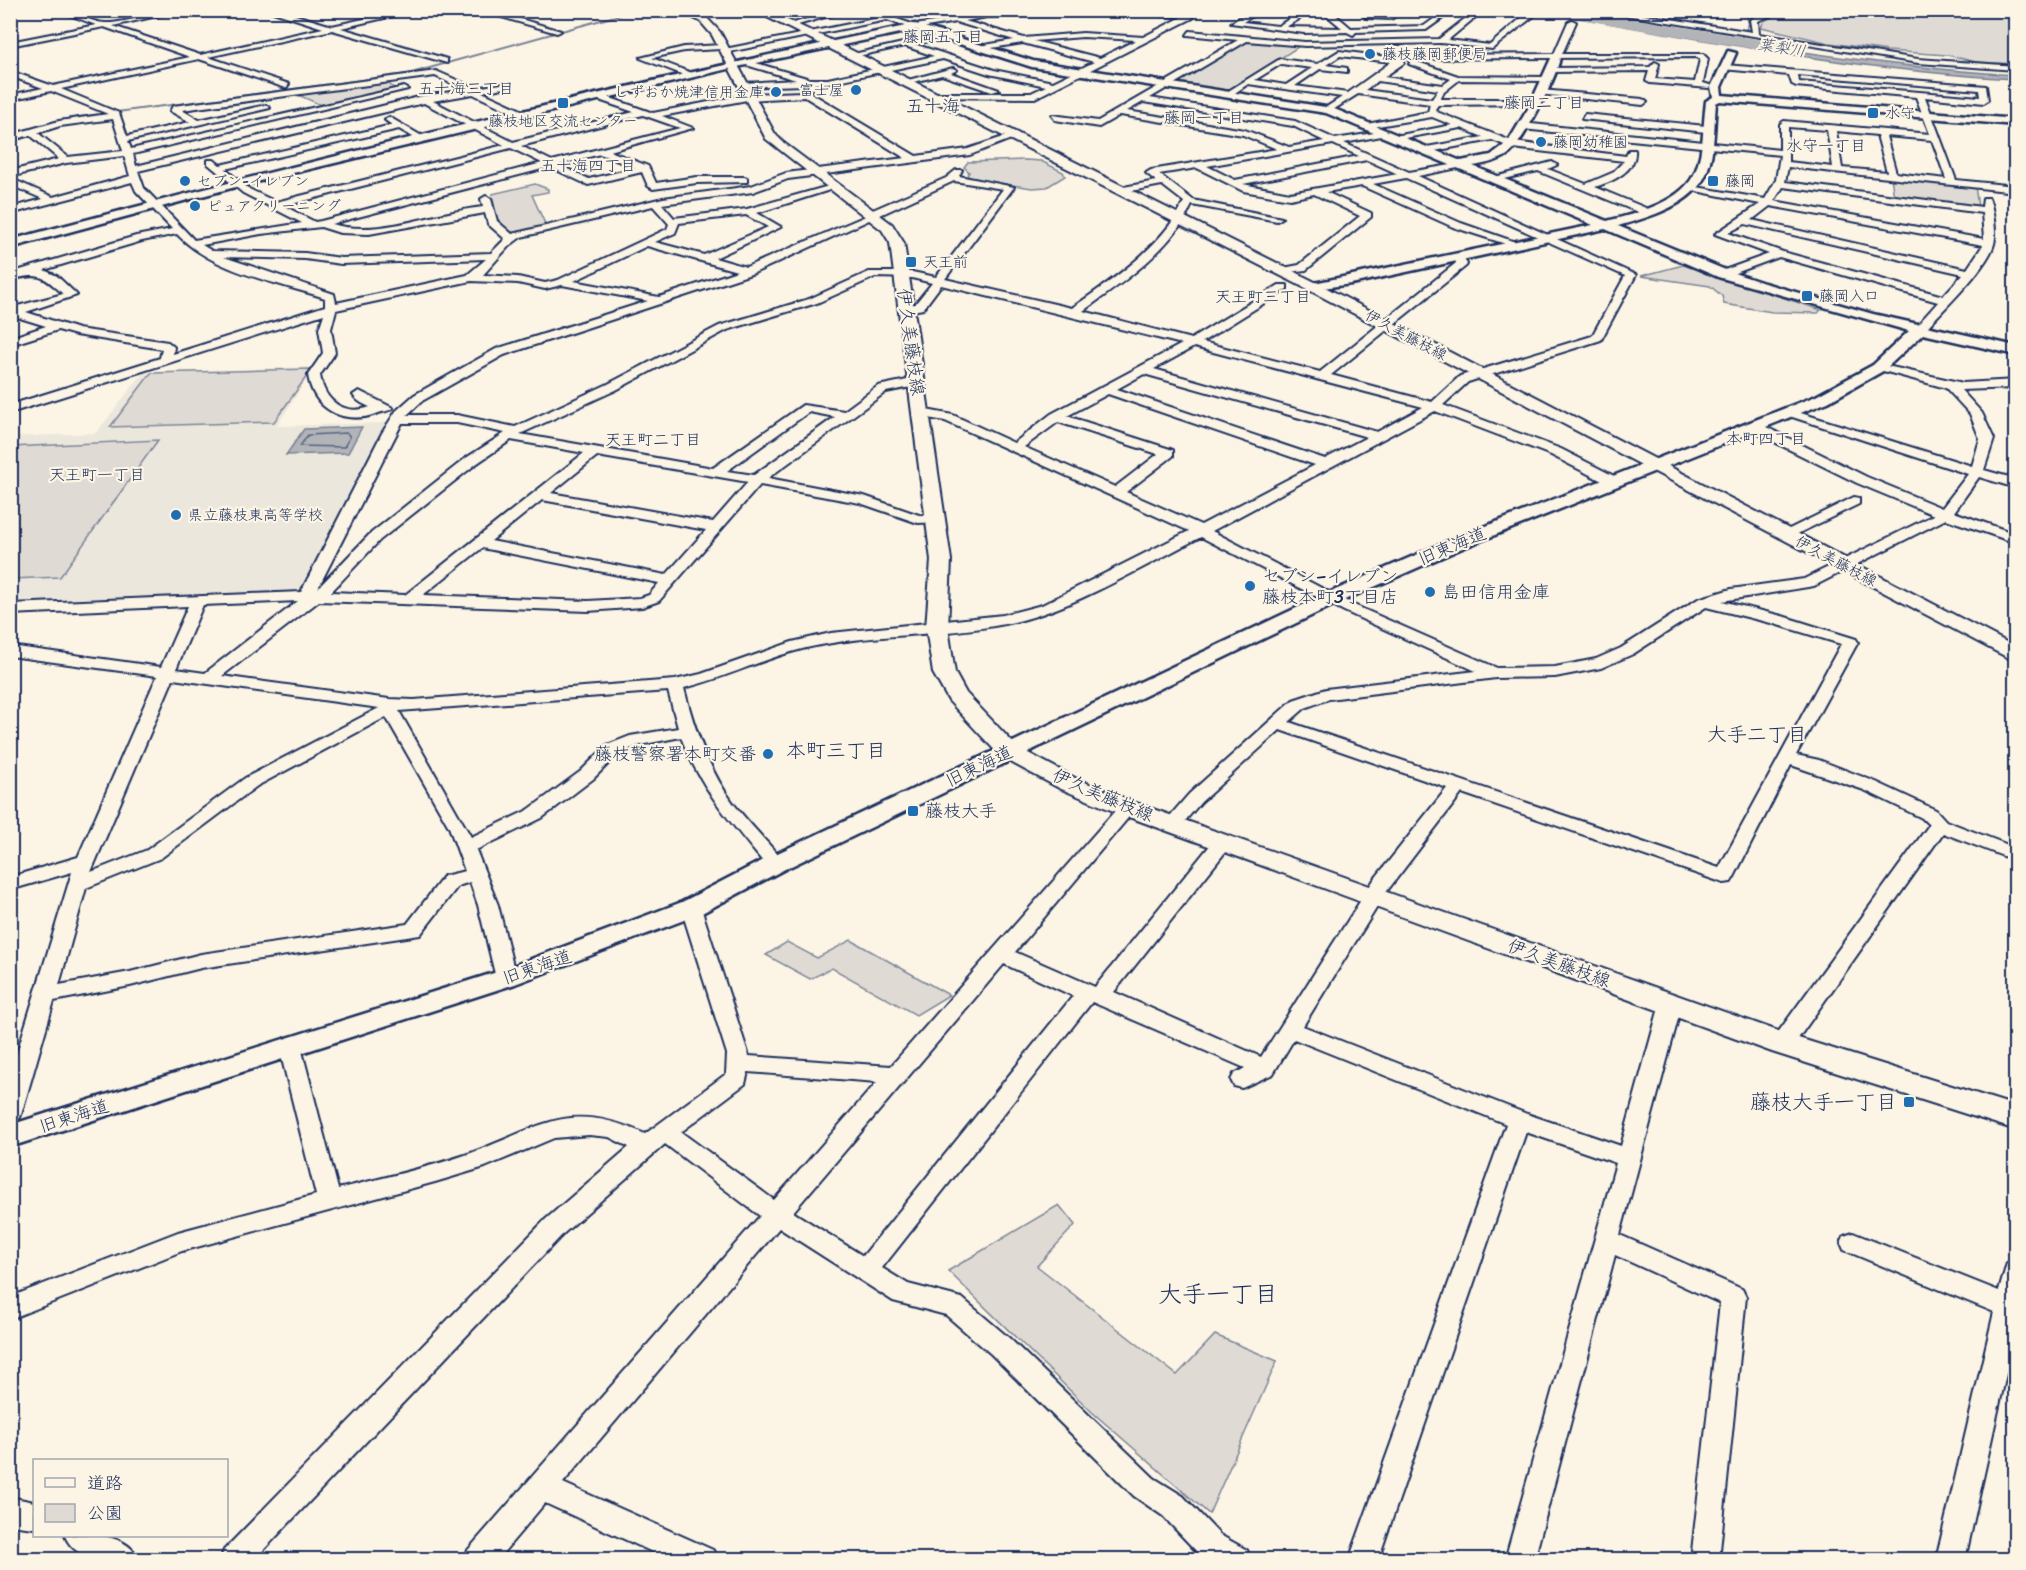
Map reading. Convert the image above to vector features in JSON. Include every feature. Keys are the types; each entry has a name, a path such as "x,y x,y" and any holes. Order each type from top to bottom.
{"main road":[{"name":"伊久美藤枝線","path":"679,10 704,19 716,34 731,56 770,136 873,215 887,227 897,243 936,519 940,560 937,628 944,673 957,696 1009,752 1067,783 1127,808 1782,1044 2016,1118"},
{"name":"伊久美藤枝線","path":"757,10 810,33 1314,287 2016,656"}],"street":[{"path":"59,10 286,86"},
{"path":"10,44 180,10"},
{"path":"270,10 444,61"},
{"path":"10,98 416,10"},
{"path":"480,10 557,31"},
{"path":"791,25 846,10"},
{"path":"861,10 1032,64 1078,73 1328,110 1602,226 1723,274 1779,293 1918,331 2016,351"},
{"path":"922,10 1065,53 1102,60"},
{"path":"932,95 1032,96 1200,10"},
{"path":"1259,10 1235,23 1279,28 1349,30 1426,28 1450,10"},
{"path":"1371,10 1379,17"},
{"path":"1357,18 1392,17 1401,10"},
{"path":"1441,41 1481,10"},
{"path":"1598,10 1918,61 2016,68"},
{"path":"1756,36 1754,20 1757,13 1780,10"},
{"path":"1994,10 2016,14"},
{"path":"731,56 831,44 950,19 987,15 1161,11 1190,16"},
{"path":"1279,28 1308,12 1325,11 1363,43 1457,78 1547,71 1653,69"},
{"path":"1492,47 1531,14"},
{"path":"10,244 154,203 689,75 731,56 810,33 886,18"},
{"path":"1335,18 1346,18"},
{"path":"1198,165 1246,189 1275,196 1317,192 1494,158 1512,145 1572,22"},
{"path":"1149,25 1167,27"},
{"path":"984,29 1010,26"},
{"path":"1190,33 1305,44 1441,41 1557,56"},
{"path":"982,48 1040,36 1102,35 1143,39"},
{"path":"1065,53 1102,35"},
{"path":"853,55 943,36"},
{"path":"1055,117 1099,124 1246,38"},
{"path":"1287,88 1353,43"},
{"path":"905,44 973,66 1054,85"},
{"path":"1305,44 1299,49 1401,59 1703,56 1699,85"},
{"path":"689,75 644,58 684,49 731,56 810,82"},
{"path":"1314,287 1602,226 1649,213 1691,189 1701,177 1711,102 1718,92 1731,53"},
{"path":"1638,122 1655,63 1650,55"},
{"path":"1311,91 1365,56"},
{"path":"274,206 512,145 648,114 810,82 884,71 944,57"},
{"path":"1328,110 1377,78 1401,59"},
{"path":"1226,95 1280,61 1344,70"},
{"path":"905,81 973,66"},
{"path":"1725,67 1983,88 1984,100 1796,84 1793,73"},
{"path":"1433,69 1492,68"},
{"path":"1600,79 1604,70"},
{"path":"10,73 113,114 124,139 133,174 140,189 192,244 208,254 247,271 330,296 331,308 325,329 329,354 314,375 315,388 340,412 361,414 382,407"},
{"path":"198,123 173,109 436,73 525,115"},
{"path":"943,73 1011,96"},
{"path":"1377,78 1446,90"},
{"path":"1433,114 1434,102 1457,78"},
{"path":"389,81 474,127 588,182 645,168"},
{"path":"1650,81 1699,85 1718,92 1927,115 2016,122"},
{"path":"807,94 810,82"},
{"path":"1248,82 1311,91 1388,96 1434,102 1537,94 1643,102"},
{"path":"10,211 200,154 425,100 505,85"},
{"path":"1577,132 1597,88"},
{"path":"10,174 66,160 127,153 404,89"},
{"path":"748,94 807,94 915,159"},
{"path":"1920,94 1952,182"},
{"path":"1377,104 1388,96"},
{"path":"192,244 261,231 318,225 689,128 599,97"},
{"path":"10,651 209,678 395,707 675,685 705,678 798,645 831,638 1004,620 1047,608 1201,531 1434,406 1464,379 1597,338 1631,274 1295,124 1143,99"},
{"path":"1212,128 1258,99"},
{"path":"124,139 297,100 321,108"},
{"path":"1784,106 1782,184 1770,204 1720,234 1779,254 1944,300"},
{"path":"375,112 423,139"},
{"path":"1120,113 1259,137 1289,150"},
{"path":"10,138 32,131 113,114"},
{"path":"1379,114 1390,121"},
{"path":"1366,125 1433,114 1512,145 1630,159"},
{"path":"1585,117 1706,129"},
{"path":"1785,124 1934,137"},
{"path":"218,168 400,126"},
{"path":"1189,202 1186,196 1150,173 1334,142 1459,126"},
{"path":"1522,126 1705,145 1838,170 2016,189"},
{"path":"239,127 266,138"},
{"path":"1831,128 1838,170"},
{"path":"32,131 66,160"},
{"path":"1881,132 1892,175"},
{"path":"945,163 966,152 1015,136"},
{"path":"1424,150 1490,138"},
{"path":"1586,187 1626,168 1635,138"},
{"path":"601,151 645,168 653,186 698,180 770,182"},
{"path":"471,278 482,272 510,238 658,202 753,189 770,182 814,171 966,152"},
{"path":"1492,179 1541,169 1563,159 1571,152"},
{"path":"200,154 236,183 274,206 318,225 347,230 388,231 444,215 489,209"},
{"path":"313,597 401,414 418,398 500,352 750,271 952,178 959,172 936,156"},
{"path":"1234,183 1368,157"},
{"path":"1541,169 1649,213"},
{"path":"907,309 918,307 1009,188 952,178"},
{"path":"10,181 52,200"},
{"path":"1121,190 1164,182"},
{"path":"1364,183 1457,225 1516,244"},
{"path":"1782,184 1987,211"},
{"path":"10,409 331,308 471,278 518,280 545,286 562,282 671,231 674,224 658,202 656,185"},
{"path":"672,221 748,212 833,186"},
{"path":"1918,331 1944,300 1972,273 1989,243 1985,186"},
{"path":"465,187 485,194 492,222 510,238"},
{"path":"753,189 776,204"},
{"path":"1691,189 1989,243"},
{"path":"1282,271 1302,268 1367,215 1317,192"},
{"path":"1189,202 1277,218"},
{"path":"1074,312 1132,268 1179,219 1189,202"},
{"path":"704,259 776,227 748,212"},
{"path":"1745,221 1972,273"},
{"path":"10,277 140,238 179,231"},
{"path":"646,243 750,271"},
{"path":"208,254 275,255 341,261 496,256"},
{"path":"1723,274 1779,254"},
{"path":"1323,376 1462,264 1458,256"},
{"path":"12,312 71,295 53,278 34,270"},
{"path":"209,678 313,597 375,537 471,462 512,434 612,387 723,328 813,301 873,274 902,273 1074,312 1434,406 1556,452 1613,482"},
{"path":"562,282 632,293 660,301"},
{"path":"1015,448 1056,417 1194,342 1283,287"},
{"path":"12,312 92,335 164,345 168,347 166,360"},
{"path":"10,342 59,326"},
{"name":"旧東海道","path":"10,1136 506,978 602,944 691,908 776,864 1333,598 1454,544 1822,399 1878,368 1918,331"},
{"path":"1878,368 1952,388 1996,389 2016,384"},
{"path":"1144,370 1378,436"},
{"path":"10,609 313,597 617,604 654,598 758,479 882,388 917,382"},
{"path":"1172,824 1195,798 1299,704 1326,694 1496,673 1556,672 1601,663 1627,651 1702,602 1731,594 1775,590 1809,583 1945,514 1976,472 1987,439 1976,413 1952,388"},
{"path":"1108,390 1326,464"},
{"path":"359,395 365,401 401,414 457,419 512,434 864,500 918,519 936,519"},
{"path":"716,472 807,408 846,415"},
{"path":"921,413 948,418 1201,531 1333,598 1496,673"},
{"path":"1786,413 2016,484"},
{"path":"1056,417 1168,453 1115,494"},
{"path":"1754,426 1862,480 1945,514 2016,539"},
{"path":"408,600 596,450"},
{"path":"540,495 716,527"},
{"path":"1786,534 1854,501"},
{"path":"479,543 669,580"},
{"path":"10,1115 44,995 86,861 198,600"},
{"path":"1279,724 1724,878 1785,758 1850,642 1776,619 1702,602"},
{"path":"675,685 688,731 701,762 726,807 776,864"},
{"path":"395,707 458,827 488,905 506,978"},
{"path":"78,884 154,854 251,782 395,707"},
{"path":"465,848 535,814 587,775 613,749 636,740 688,731"},
{"path":"1785,758 1813,764 1870,786 1929,814 1939,825 2016,855"},
{"path":"1242,1080 1264,1068 1380,886 1458,786"},
{"path":"478,1560 1127,808"},
{"path":"1782,1044 1939,825"},
{"path":"866,1270 1093,995 1223,842"},
{"path":"10,884 86,861"},
{"path":"44,995 130,979 201,961 413,930 451,881 476,874"},
{"path":"234,1560 555,1226 656,1139 737,1078 738,1054 691,908"},
{"path":"1002,954 1264,1068"},
{"path":"1519,1560 1671,1004"},
{"path":"1290,1029 1519,1120 1629,1158"},
{"path":"290,1047 329,1200"},
{"path":"738,1063 896,1075"},
{"path":"1363,1560 1519,1120"},
{"path":"10,1308 178,1242 477,1160 552,1129 589,1126 656,1139 902,1293 953,1306 1000,1346 1144,1487 1173,1506 1210,1545 1237,1560"},
{"path":"1606,1240 1733,1297 1705,1560"},
{"path":"1853,1243 2007,1306"},
{"path":"1950,1560 2016,1270"},
{"path":"540,1487 703,1560"},
{"path":"10,1511 33,1515"},
{"path":"81,1537 125,1560"}],"shaded area":[{"name":"県立藤枝東高等学校","path":"314,367 277,426 387,423 302,593 11,601 10,437 96,433 143,373"}],"green space":[{"path":"1784,11 1988,11 2013,19 2015,64 1976,62 1947,55 1888,51 1829,43 1761,27 1764,21"},
{"path":"1247,40 1301,45 1230,91 1174,83"},
{"path":"387,83 397,90 323,106 298,95"},
{"path":"1041,161 1063,172 1065,176 1047,187 1032,188 966,178 969,172 964,167 968,162"},
{"path":"1891,177 1975,186 1978,207 1894,197"},
{"path":"535,184 548,189 548,192 532,195 546,226 509,233 496,217 492,194"},
{"path":"1683,265 1821,310 1818,313 1772,312 1724,304 1722,296 1710,286 1641,276"},
{"path":"312,369 274,422 110,427 151,373"},
{"path":"158,440 60,577 11,579 11,447"},
{"path":"851,940 949,995 916,1015 832,968 810,979 766,955 787,942 817,958"},
{"path":"1059,1205 1075,1225 1037,1266 1177,1375 1215,1335 1277,1361 1209,1514 1092,1412 948,1271"}],"water":[{"path":"1570,12 1792,50 1903,65 2015,75 2015,79 1840,62 1551,13"},
{"path":"362,427 348,453 286,455 304,429"}],"waterway":[{"path":"16,132 10,134 71,118 408,74 637,10"},
{"name":"葉梨川","path":"1550,10 1780,48"},
{"path":"1739,42 1749,24 1745,10"}],"place":[{"name":"藤枝藤岡郵便局","path":"1370,54"},
{"name":"富士屋","path":"856,90"},
{"name":"しずおか焼津信用金庫","path":"776,92"},
{"name":"藤枝地区交流センター","path":"563,103"},
{"name":"水守","path":"1873,113"},
{"name":"藤岡幼稚園","path":"1541,142"},
{"name":"セブン-イレブン","path":"185,181"},
{"name":"藤岡","path":"1713,181"},
{"name":"ピュアクリーニング","path":"195,206"},
{"name":"天王前","path":"911,262"},
{"name":"藤岡入口","path":"1807,296"},
{"name":"県立藤枝東高等学校","path":"176,515"},
{"name":"セブン−イレブン 藤枝本町3丁目店","path":"1250,586"},
{"name":"島田信用金庫","path":"1430,592"},
{"name":"藤枝警察署本町交番","path":"768,754"},
{"name":"藤枝大手","path":"913,811"},
{"name":"藤枝大手一丁目","path":"1909,1102"}],"district":[{"name":"藤岡五丁目","path":"943,36"},
{"name":"五十海三丁目","path":"466,88"},
{"name":"藤岡二丁目","path":"1544,102"},
{"name":"五十海","path":"933,106"},
{"name":"藤岡一丁目","path":"1204,117"},
{"name":"水守一丁目","path":"1826,145"},
{"name":"五十海四丁目","path":"588,165"},
{"name":"天王町三丁目","path":"1263,296"},
{"name":"本町四丁目","path":"1766,438"},
{"name":"天王町二丁目","path":"653,439"},
{"name":"天王町一丁目","path":"97,474"},
{"name":"大手二丁目","path":"1757,734"},
{"name":"本町三丁目","path":"836,750"},
{"name":"大手一丁目","path":"1218,1294"}]}
